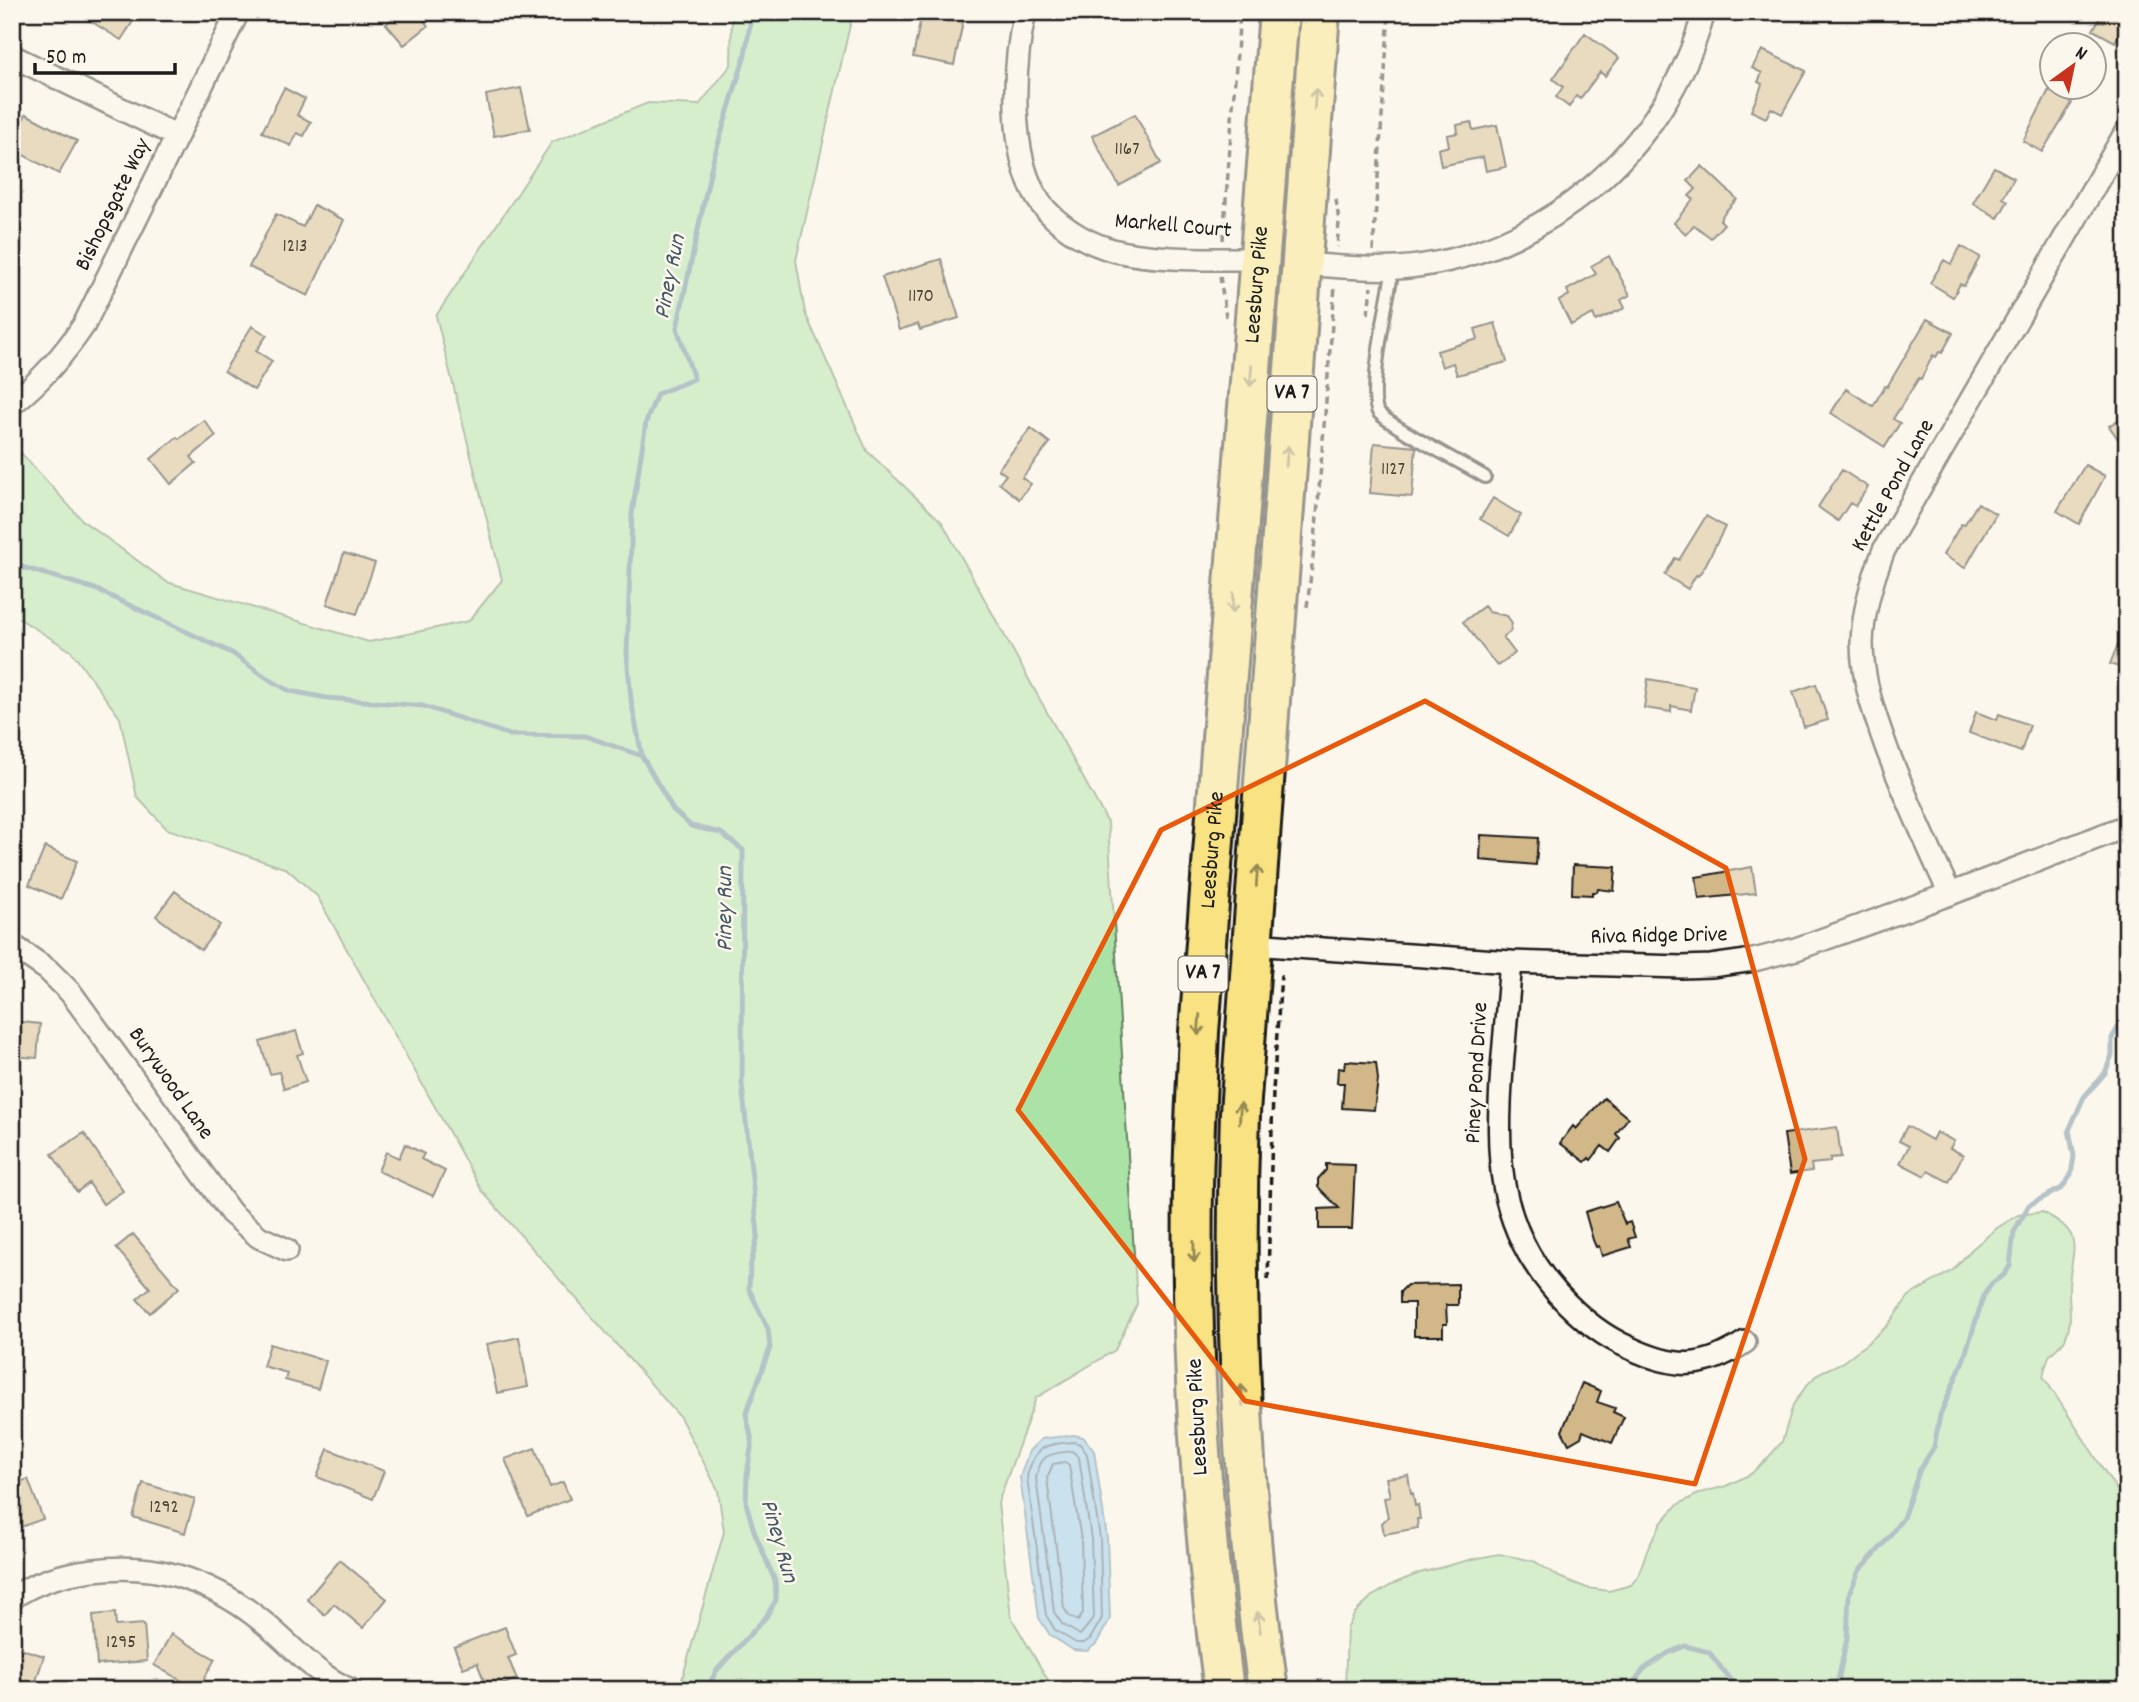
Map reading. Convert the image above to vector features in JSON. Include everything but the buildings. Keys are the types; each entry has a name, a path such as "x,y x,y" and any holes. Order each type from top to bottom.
{"highway":[{"name":"Leesburg Pike","path":"1224,1690 1213,1610 1200,1455 1193,1187 1199,1032 1280,12"},
{"path":"1280,12 1291,83 1280,225 1287,248 1294,260 1302,264"},
{"name":"Leesburg Pike","path":"1268,1690 1256,1605 1240,1373 1238,1181 1252,944 1320,12"}],"street":[{"name":"Bishopsgate Way","path":"12,404 42,379 84,326 239,12"},
{"name":"Markell Court","path":"1025,12 1020,34 1014,106 1022,163 1041,203 1070,232 1107,249 1150,256 1259,259"},
{"path":"1302,264 1383,268 1438,262 1479,251 1518,236 1551,218 1585,194 1613,169 1641,138 1683,71 1704,12"},
{"path":"12,56 177,136"},
{"name":"Kettle Pond Lane","path":"1950,894 1904,794 1871,706 1864,674 1862,643 1865,611 1884,550 2127,130"},
{"name":"Riva Ridge Drive","path":"1252,944 1511,962 1682,967 1754,960 1796,950 2127,826"},
{"name":"Burywood Lane","path":"12,944 48,970 71,993 231,1213 259,1237 287,1250"},
{"name":"Piney Pond Drive","path":"1511,962 1498,1129 1499,1162 1512,1216 1530,1257 1569,1307 1621,1344 1653,1359 1691,1364 1727,1354 1745,1342"},
{"path":"12,1598 71,1572 130,1569 176,1575 214,1590 253,1614 317,1670 351,1690"}],"lane":[{"path":"1383,268 1380,342 1374,398 1378,413 1485,477"}],"path":[{"path":"1221,259 1240,12"},
{"path":"1383,268 1389,12"},
{"path":"1268,1282 1273,1091 1281,975"}],"highlighted area":[{"path":"1425,701 1726,868 1805,1159 1695,1484 1245,1401 1018,1110 1161,830"}],"green space":[{"path":"732,12 853,12 796,260 805,313 867,451 942,522 1108,823 1137,1304 1115,1350 1036,1398 998,1503 1011,1617 1052,1687 1060,1690 679,1690 724,1532 718,1490 680,1417 482,1191 317,896 287,869 167,829 137,797 120,718 71,651 12,614 12,443 83,521 167,582 369,642 469,621 502,580 436,316 552,142 648,103 699,105 731,65"},
{"path":"2042,1212 2066,1228 2072,1237 2073,1245 2069,1327 2064,1341 2049,1357 2043,1376 2127,1506 2127,1690 1345,1690 1347,1629 1355,1613 1371,1597 1420,1573 1499,1554 1534,1561 1559,1577 1587,1588 1609,1591 1631,1585 1638,1576 1647,1550 1662,1522 1677,1505 1700,1493 1726,1486 1751,1474 1782,1442 1793,1405 1807,1385 1821,1372 1843,1362 1870,1341 1887,1326 1909,1296 1953,1270 1997,1228 2018,1215"}],"water":[{"path":"1073,1435 1083,1437 1094,1451 1107,1538 1110,1619 1096,1644 1087,1651 1073,1650 1050,1635 1039,1618 1020,1477 1029,1451 1041,1439"}],"waterway":[{"name":"Piney Run","path":"706,1690 717,1670 766,1617 776,1600 775,1581 754,1531 746,1503 752,1441 746,1414 770,1348 768,1329 749,1289 750,1267 758,1235 742,1084 743,850 721,833 691,826 673,810 642,756 631,700 627,654 632,514 646,422 657,394 694,379 677,328 712,164 745,55 752,12"},
{"path":"12,564 95,589 232,653 290,691 327,698 423,706 510,735 585,736 642,756"},
{"path":"1836,1690 1847,1638 1849,1594 1859,1571 1903,1518 1920,1469 1934,1447 1940,1415 1963,1361 1984,1295 2010,1266 2014,1232 2029,1205 2062,1188 2071,1175 2074,1156 2069,1130 2084,1097 2105,1073 2112,1055 2112,1038 2127,1012"},
{"name":"Piney Run","path":"1627,1690 1644,1669 1668,1653 1685,1646 1709,1652 1738,1690"}]}
